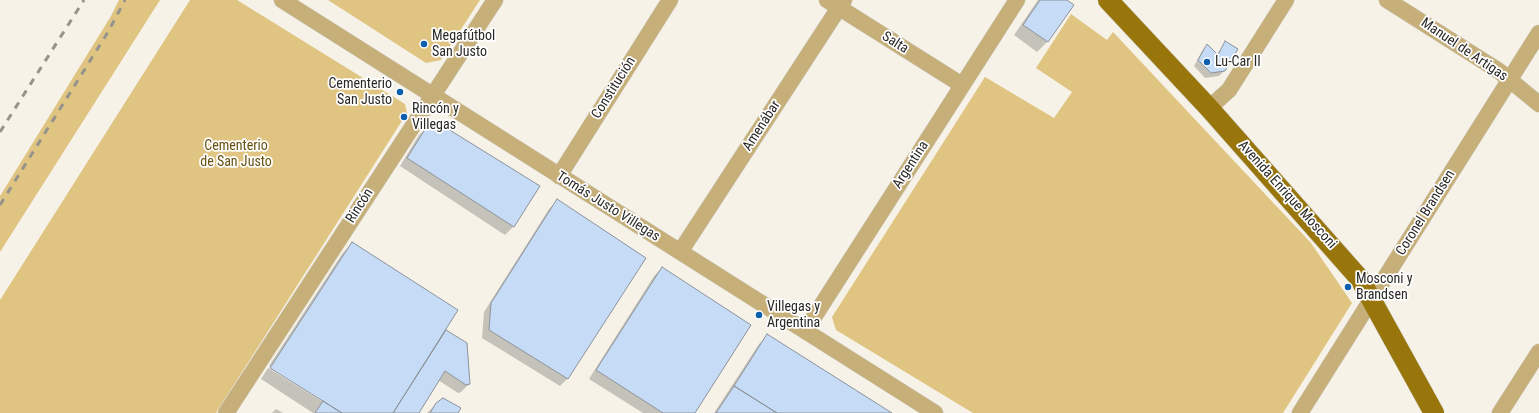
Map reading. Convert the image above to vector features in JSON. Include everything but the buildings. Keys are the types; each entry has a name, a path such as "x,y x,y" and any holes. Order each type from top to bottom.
{"main road":[{"name":"Avenida Enrique Mosconi","path":"1108,0 1209,108 1360,278 1434,413"}],"street":[{"name":"Tomás Justo Villegas","path":"282,0 935,413"},
{"name":"Rincón","path":"226,413 495,0"},
{"name":"Constitución","path":"559,176 670,0"},
{"name":"Argentina","path":"804,331 1017,0"},
{"path":"1209,108 1229,90 1286,0"},
{"name":"Manuel de Artigas","path":"1387,0 1499,71 1539,104"},
{"name":"Salta","path":"837,2 962,85"},
{"name":"Amenábar","path":"680,252 837,2"},
{"name":"Coronel Brandsen","path":"1300,413 1539,33"},
{"path":"1500,413 1539,352"}],"green space":[{"path":"119,0 160,0 0,252 0,196 111,16"},
{"name":"Cementerio de San Justo","path":"190,0 237,0 405,104 407,113 216,413 0,413 0,300"},
{"name":"Megafútbol San Justo","path":"328,0 480,0 441,60 426,63"},
{"path":"1071,14 1107,40 1113,32 1311,243 1352,303 1283,413 973,413 836,330 832,317 985,77 1054,118 1072,92 1036,68"}],"railway":[{"path":"0,132 84,0"},
{"path":"0,205 108,32 125,0"}],"place":[{"name":"Megafútbol San Justo","path":"424,44"},
{"name":"Lu-Car II","path":"1207,62"},
{"name":"Cementerio San Justo","path":"400,92"},
{"name":"Rincón y Villegas","path":"404,117"},
{"name":"Mosconi y Brandsen","path":"1348,287"},
{"name":"Villegas y Argentina","path":"759,315"}]}
